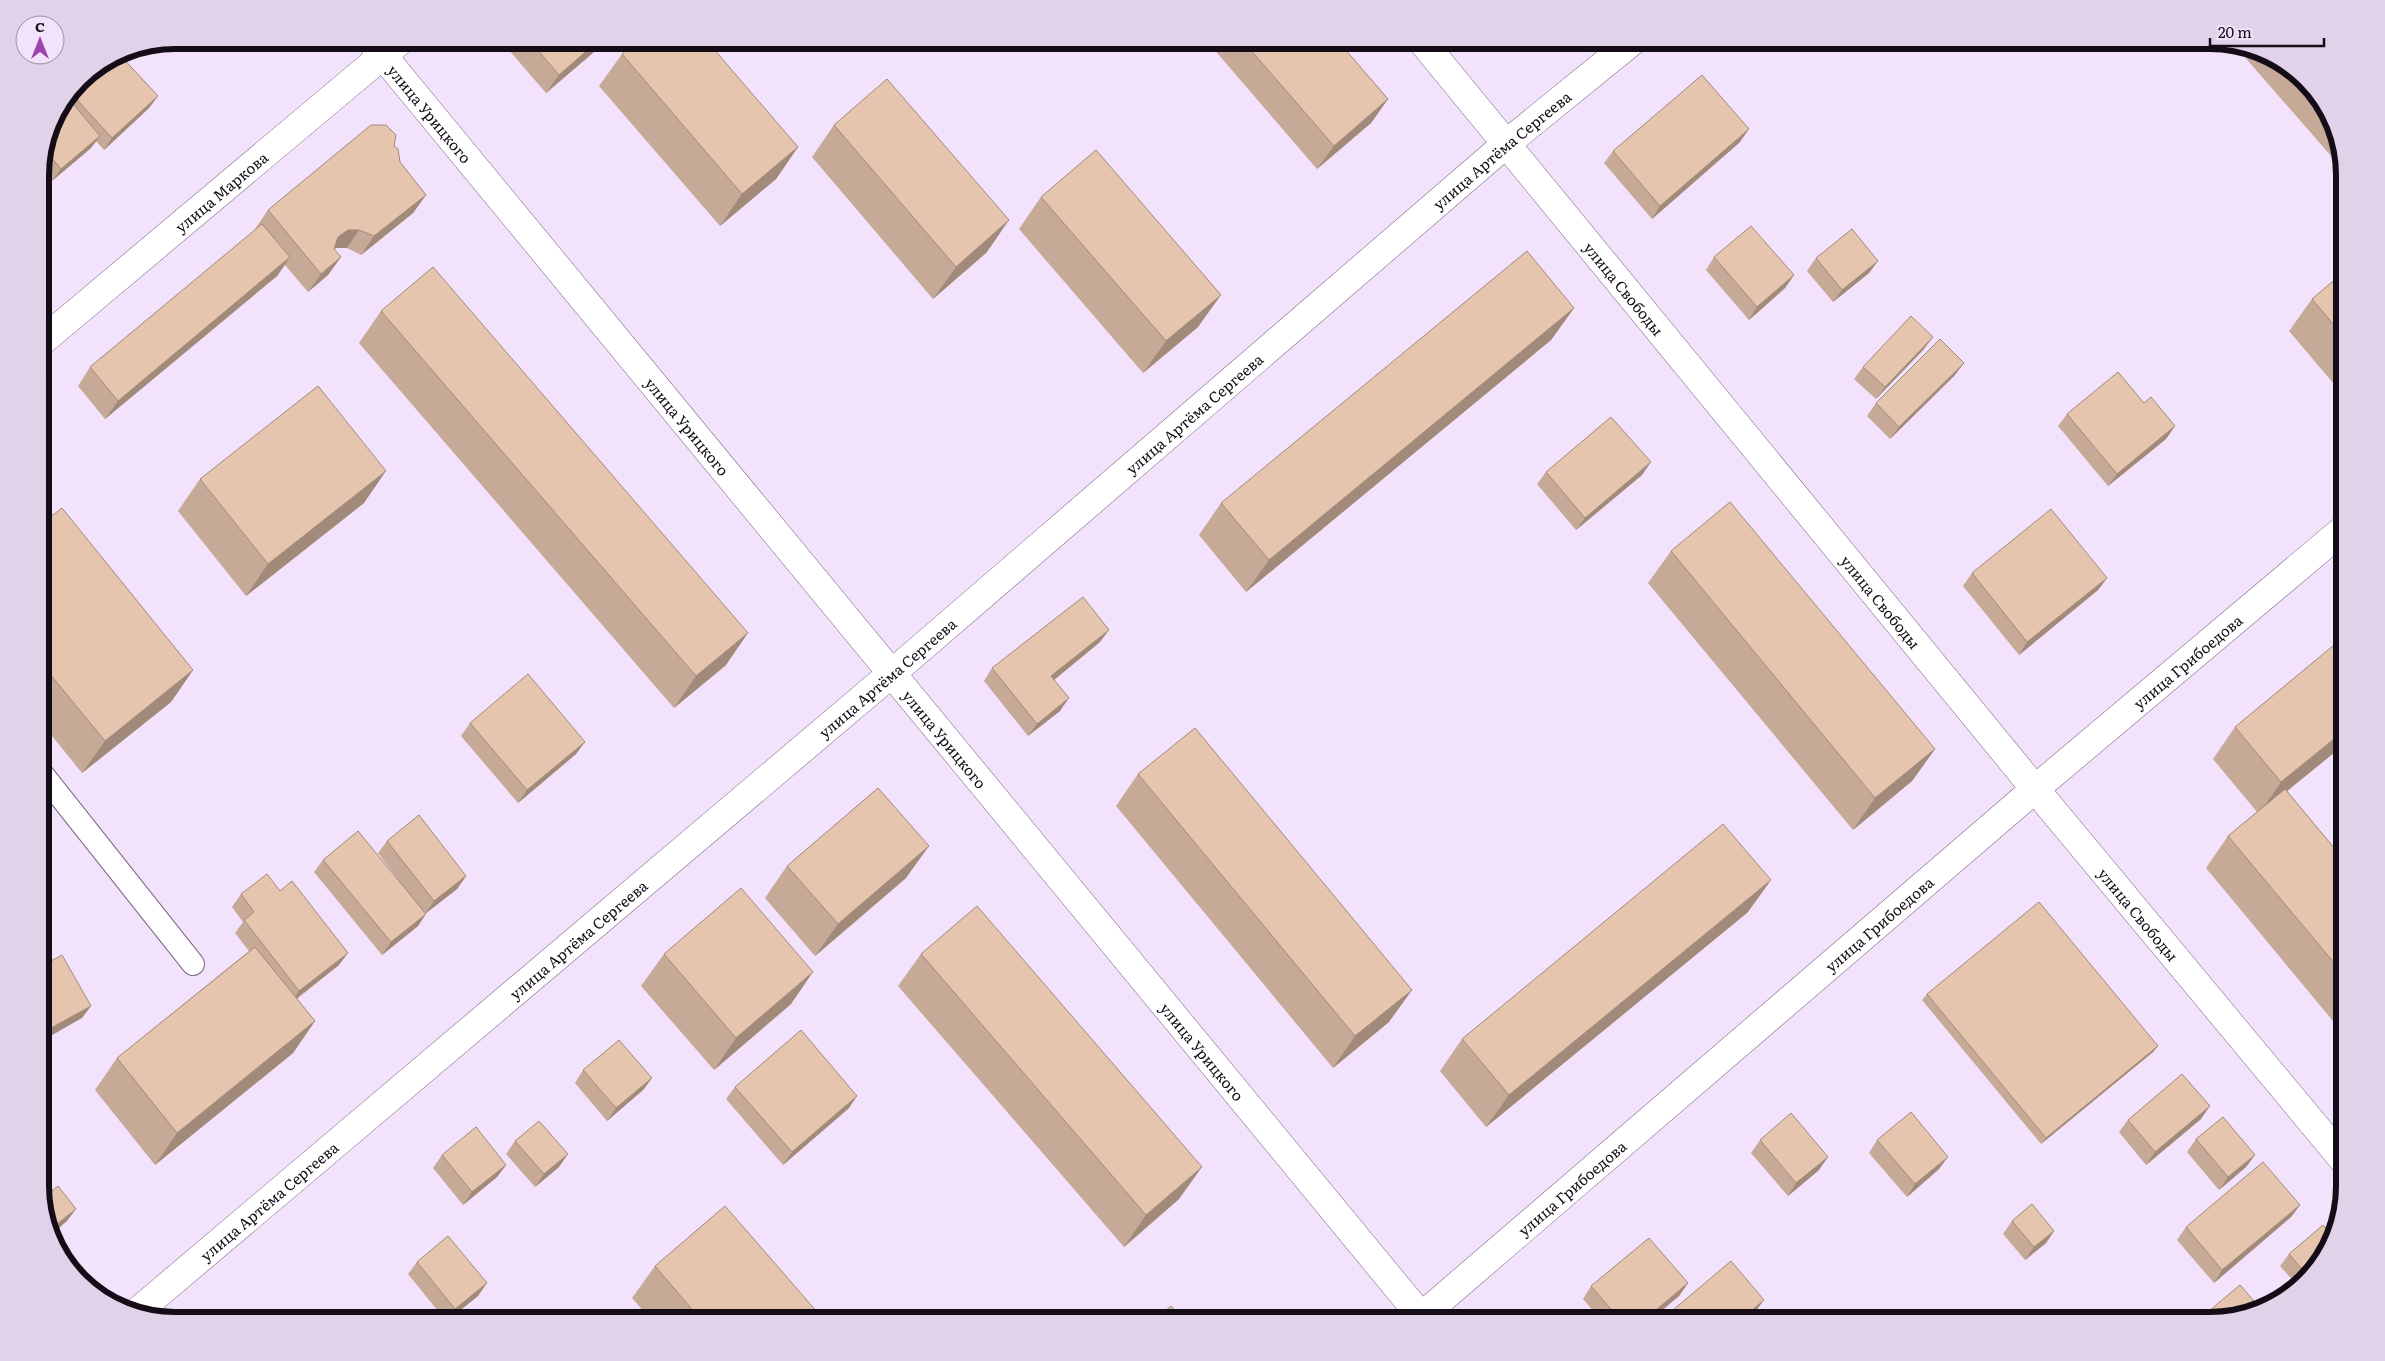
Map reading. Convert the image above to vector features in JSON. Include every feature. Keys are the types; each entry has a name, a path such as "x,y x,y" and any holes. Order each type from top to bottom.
{"street":[{"name":"улица Маркова","path":"49,335 380,49"},
{"name":"улица Урицкого","path":"388,49 891,674 1415,1312"},
{"name":"улица Свободы","path":"1428,49 2035,789 2336,1151"},
{"name":"улица Артёма Сергеева","path":"142,1308 891,674 1506,144 1623,49"},
{"name":"улица Грибоедова","path":"1429,1312 2035,789 2336,536"}],"lane":[{"path":"49,782 193,964"}],"building":[{"path":"537,49 589,49 559,75"},
{"path":"628,49 714,49 798,147 742,194 622,54"},
{"path":"1250,49 1345,49 1388,99 1334,146"},
{"path":"124,60 158,96 112,138 75,98 98,75"},
{"path":"1702,75 1749,129 1660,206 1613,151"},
{"path":"887,79 1009,220 956,267 834,125"},
{"path":"72,103 100,136 61,169 50,157 58,127"},
{"path":"371,125 386,125 396,135 394,146 398,149 400,162 426,195 374,236 359,230 348,230 338,237 334,249 341,257 321,274 268,210"},
{"path":"1096,150 1221,295 1166,341 1041,197"},
{"path":"262,224 290,257 118,401 90,367"},
{"path":"1751,226 1794,275 1757,307 1714,257"},
{"path":"1852,229 1878,261 1842,290 1816,258"},
{"path":"1527,251 1574,308 1269,560 1221,503"},
{"path":"433,267 748,633 696,676 381,311"},
{"path":"2336,279 2336,327 2312,299"},
{"path":"1911,316 1933,337 1885,387 1863,367"},
{"path":"1940,339 1964,363 1899,427 1876,403"},
{"path":"2118,372 2144,403 2151,397 2175,426 2117,474 2067,414"},
{"path":"318,386 386,471 268,564 200,479"},
{"path":"1611,417 1651,462 1585,518 1546,472"},
{"path":"1730,502 1935,749 1875,798 1671,551"},
{"path":"62,508 193,670 105,741 49,673 49,518"},
{"path":"2051,509 2107,578 2027,642 1972,573"},
{"path":"1083,597 1109,630 1051,676 1069,698 1037,724 992,668"},
{"path":"2336,643 2336,737 2281,782 2235,727"},
{"path":"528,674 585,742 527,790 470,723"},
{"path":"1195,728 1412,990 1355,1036 1138,774"},
{"path":"878,788 929,846 838,924 787,866"},
{"path":"2285,789 2336,850 2336,965 2228,836"},
{"path":"419,815 466,876 434,901 387,841"},
{"path":"1723,824 1771,880 1509,1095 1462,1039"},
{"path":"358,831 426,914 391,942 323,860"},
{"path":"267,874 280,891 292,881 348,953 299,991 244,920 254,912 241,894"},
{"path":"741,888 813,972 736,1038 664,954"},
{"path":"2039,902 2158,1046 2046,1138 1927,994"},
{"path":"977,906 1202,1167 1146,1215 921,954"},
{"path":"255,947 315,1021 177,1133 117,1058"},
{"path":"62,955 91,1006 49,1029 49,962"},
{"path":"801,1030 857,1096 792,1152 735,1087"},
{"path":"619,1040 652,1078 616,1108 583,1070"},
{"path":"2182,1074 2210,1106 2155,1152 2128,1120"},
{"path":"1911,1112 1948,1157 1915,1184 1877,1140"},
{"path":"1791,1113 1828,1157 1796,1183 1760,1140"},
{"path":"2223,1117 2255,1155 2228,1177 2196,1139"},
{"path":"539,1121 568,1154 544,1174 515,1141"},
{"path":"476,1127 506,1165 472,1192 442,1155"},
{"path":"2263,1162 2300,1205 2222,1270 2186,1227"},
{"path":"58,1186 76,1209 55,1226 51,1211 49,1193"},
{"path":"2032,1204 2054,1231 2034,1247 2012,1221"},
{"path":"725,1206 817,1312 694,1312 655,1266"},
{"path":"2323,1225 2328,1231 2319,1249 2303,1271 2289,1254"},
{"path":"448,1236 487,1283 455,1309 417,1262"},
{"path":"1649,1238 1688,1283 1654,1312 1613,1312 1591,1286"},
{"path":"1731,1261 1764,1300 1750,1312 1671,1312"},
{"path":"2240,1285 2256,1304 2226,1311 2208,1312"},
{"path":"1171,1306 1176,1312 1164,1312"}]}
